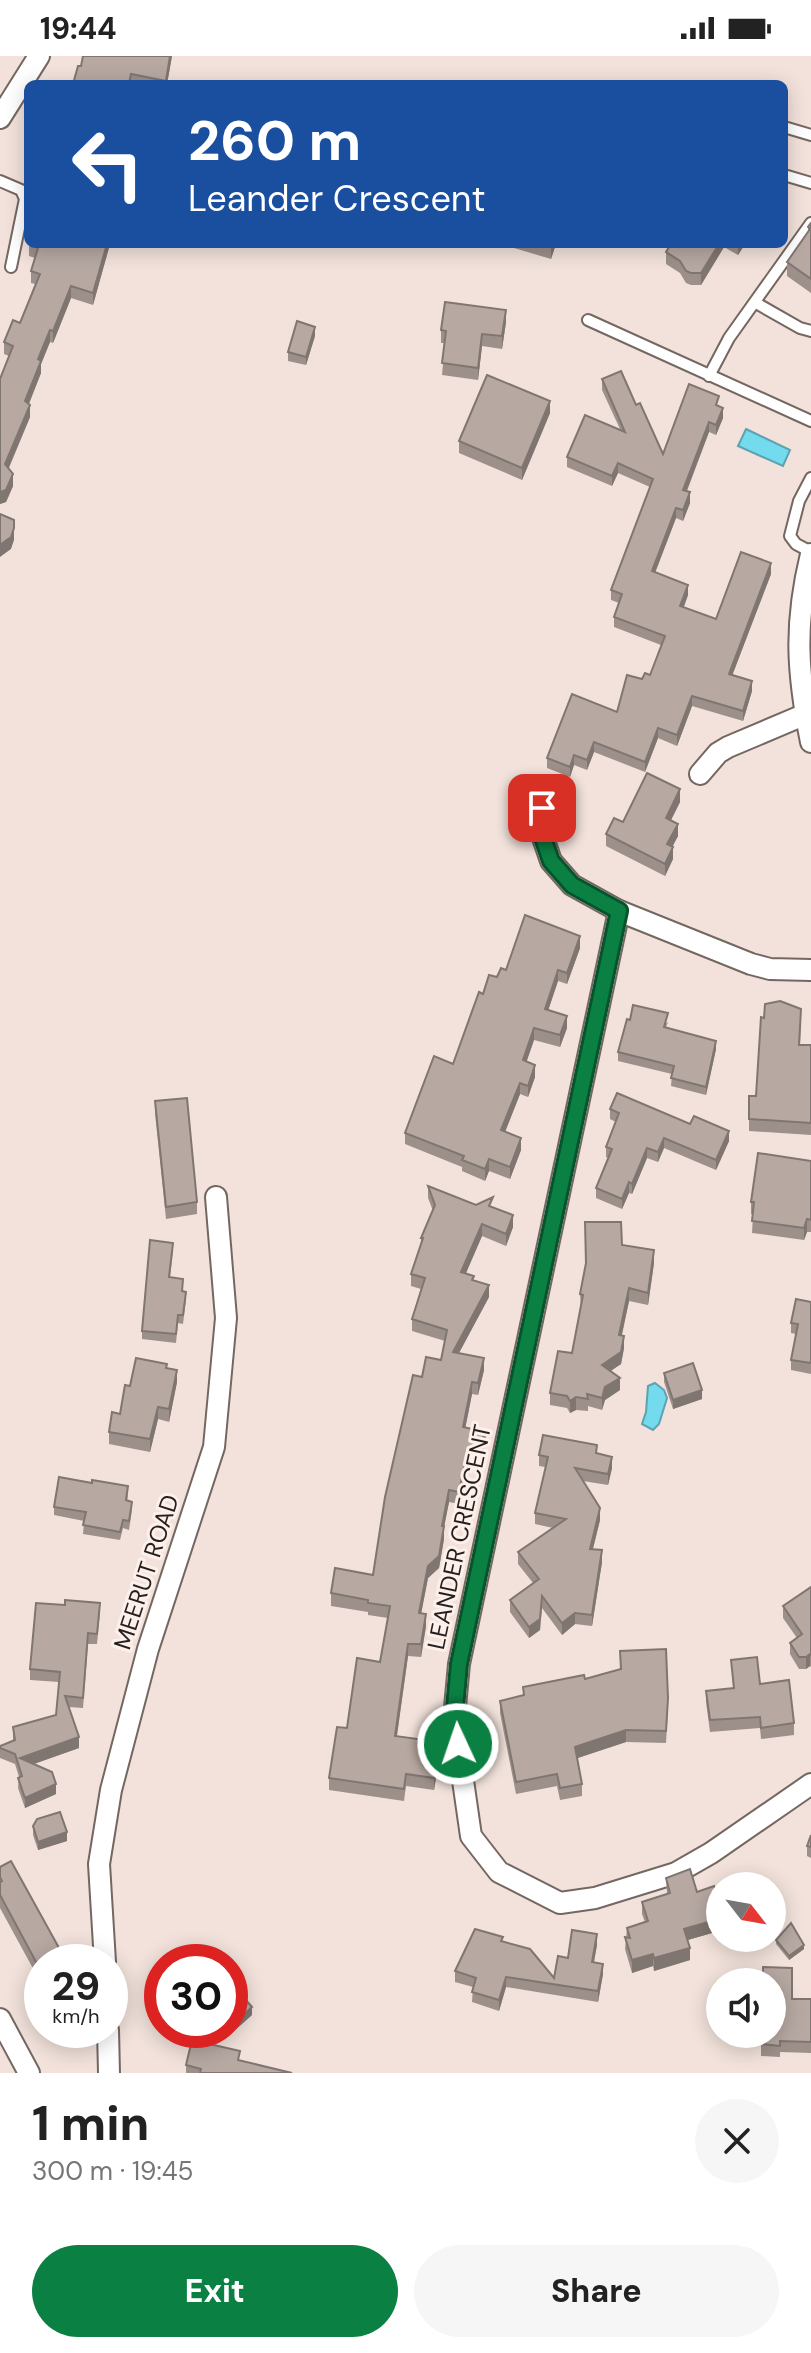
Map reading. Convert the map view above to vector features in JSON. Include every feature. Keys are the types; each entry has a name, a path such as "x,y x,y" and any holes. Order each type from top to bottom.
{"street":[{"path":"0,118 39,56"},
{"path":"811,553 804,581 798,642 802,695 811,742"},
{"path":"700,774 718,753 728,747 806,714"},
{"path":"545,786 540,829 551,861 572,885 619,911 751,964 770,969 807,967"},
{"name":"LEANDER CRESCENT","path":"619,911 459,1664 454,1718 471,1836 499,1872 560,1903 571,1902 595,1898 676,1873 711,1853 811,1784"},
{"name":"MEERUT ROAD","path":"104,1944 99,1864 111,1790 148,1649 214,1447 226,1318 216,1197"},
{"path":"0,2019 29,2073"},
{"path":"108,2048 109,2073"}],"lane":[{"path":"788,128 811,135"},
{"path":"788,176 811,183"},
{"path":"0,181 21,190 24,197"},
{"path":"11,267 24,204"},
{"path":"709,376 729,338 811,223"},
{"path":"756,303 811,331"},
{"path":"588,320 811,421"},
{"path":"811,478 799,501 790,536 796,544 811,553"}],"water":[{"path":"746,429 790,450 783,466 738,446"},
{"path":"655,1383 664,1390 667,1398 659,1424 653,1430 642,1424 648,1386"}],"building":[{"path":"83,56 170,56 166,80 131,74 130,80 74,80 78,66 81,66"},
{"path":"811,223 811,279 787,262"},
{"path":"38,248 106,248 93,293 71,286 53,331 50,330 25,401 30,405 5,464 13,474 6,490 0,492 0,379 13,346 4,342 13,320 20,323 40,274 31,271"},
{"path":"668,248 717,248 701,273 686,271 680,261 666,252"},
{"path":"445,302 506,310 502,336 482,334 478,368 442,363 446,331 441,330"},
{"path":"297,321 315,327 306,357 288,352"},
{"path":"621,371 636,405 640,403 663,454 689,384 719,396 716,405 723,408 716,425 709,422 683,490 690,492 683,510 676,508 652,571 688,585 680,606 716,619 741,552 771,563 729,674 752,681 743,711 692,696 677,735 658,728 645,762 594,742 587,760 574,755 570,767 547,758 572,694 617,712 627,675 642,679 645,673 650,675 665,636 614,617 622,594 611,590 653,479 618,463 612,476 567,457 585,415 625,432 602,379"},
{"path":"487,375 550,401 522,468 459,441"},
{"path":"0,514 14,520 14,528 11,537 0,545"},
{"path":"647,773 680,789 666,818 678,824 667,844 673,847 665,864 606,834 614,818 623,822"},
{"path":"525,915 580,936 567,973 558,970 545,1009 567,1016 560,1035 534,1028 523,1060 535,1065 528,1086 520,1083 501,1130 521,1138 510,1167 489,1159 485,1169 462,1160 464,1156 405,1133 434,1056 453,1064 479,992 483,994 489,975 497,977 501,968 506,970"},
{"path":"780,1001 801,1009 799,1045 811,1045 811,1123 749,1119 749,1096 756,1096 761,1017 764,1018 765,1004"},
{"path":"633,1005 668,1013 664,1027 716,1041 706,1087 671,1078 674,1066 618,1052"},
{"path":"617,1093 690,1124 694,1116 729,1131 716,1160 664,1138 658,1152 647,1148 622,1199 596,1188 612,1149 606,1147 619,1113 610,1109"},
{"path":"187,1098 197,1202 166,1207 155,1101"},
{"path":"758,1153 811,1161 811,1220 807,1219 804,1228 752,1221 754,1202 751,1202"},
{"path":"428,1186 476,1205 493,1197 489,1206 513,1215 506,1234 482,1224 461,1272 474,1276 472,1280 489,1285 453,1352 484,1358 478,1383 472,1382 463,1427 486,1432 471,1459 466,1458 459,1492 449,1490 439,1556 428,1566 419,1613 426,1614 421,1644 408,1644 395,1736 440,1742 434,1778 406,1774 404,1789 329,1778 337,1727 347,1728 357,1658 380,1662 390,1606 331,1593 335,1568 373,1575 385,1497 413,1375 422,1377 426,1357 441,1360 447,1330 412,1319 425,1278 411,1274 435,1205"},
{"path":"585,1222 621,1222 622,1245 654,1250 648,1293 629,1288 619,1335 624,1336 621,1352 602,1365 620,1378 605,1387 602,1398 587,1394 588,1399 576,1397 570,1401 567,1396 550,1393 558,1351 572,1353 583,1295 580,1294 586,1263"},
{"path":"150,1240 173,1243 169,1277 183,1279 182,1291 186,1292 183,1315 178,1315 176,1334 142,1331"},
{"path":"796,1299 811,1302 811,1363 791,1360 798,1324 791,1323"},
{"path":"136,1358 167,1364 166,1368 177,1370 169,1409 158,1407 150,1439 109,1432 112,1412 120,1414 125,1385 130,1386"},
{"path":"693,1363 702,1390 673,1400 664,1373"},
{"path":"543,1435 597,1445 596,1453 612,1457 608,1474 575,1468 600,1508 590,1549 602,1550 592,1615 575,1613 562,1623 542,1596 540,1619 529,1627 510,1600 539,1579 518,1552 566,1519 535,1513 548,1457 539,1455"},
{"path":"59,1477 128,1486 126,1500 132,1502 129,1521 123,1520 120,1532 83,1525 86,1512 54,1507"},
{"path":"811,1587 811,1655 799,1657 790,1643 802,1634 783,1606"},
{"path":"65,1600 100,1603 97,1634 88,1633 83,1698 65,1696 79,1737 20,1758 52,1772 56,1784 25,1798 15,1754 0,1746 15,1740 13,1727 56,1715 60,1672 30,1669 36,1603 65,1605"},
{"path":"666,1649 666,1731 626,1730 575,1747 582,1784 560,1788 557,1774 516,1782 500,1701 524,1695 523,1687 584,1675 585,1679 621,1669 620,1651"},
{"path":"757,1657 760,1684 789,1680 794,1723 761,1728 760,1717 710,1720 706,1691 734,1688 731,1660"},
{"path":"60,1812 67,1832 38,1842 33,1826 37,1819"},
{"path":"11,1861 57,1944 26,1944 0,1895 0,1867"},
{"path":"690,1869 697,1892 706,1889 706,1923 684,1929 690,1948 654,1958 653,1954 632,1960 625,1937 630,1938 627,1928 648,1921 642,1902 670,1893 666,1878"},
{"path":"791,1923 804,1945 789,1956 786,1952 786,1929"},
{"path":"475,1929 530,1949 554,1978 558,1956 568,1958 572,1930 597,1934 592,1962 603,1964 598,1991 506,1977 499,2000 472,1992 476,1978 455,1971"},
{"path":"763,1967 792,1968 792,1999 811,1999 811,2042 786,2041 786,1968"},
{"path":"190,2048 227,2048 240,2051 238,2060 292,2073 200,2073 201,2069 186,2065"}],"route":[{"path":"458,1744 454,1718 459,1664 619,911 572,885 551,861 540,829 542,808"}]}
